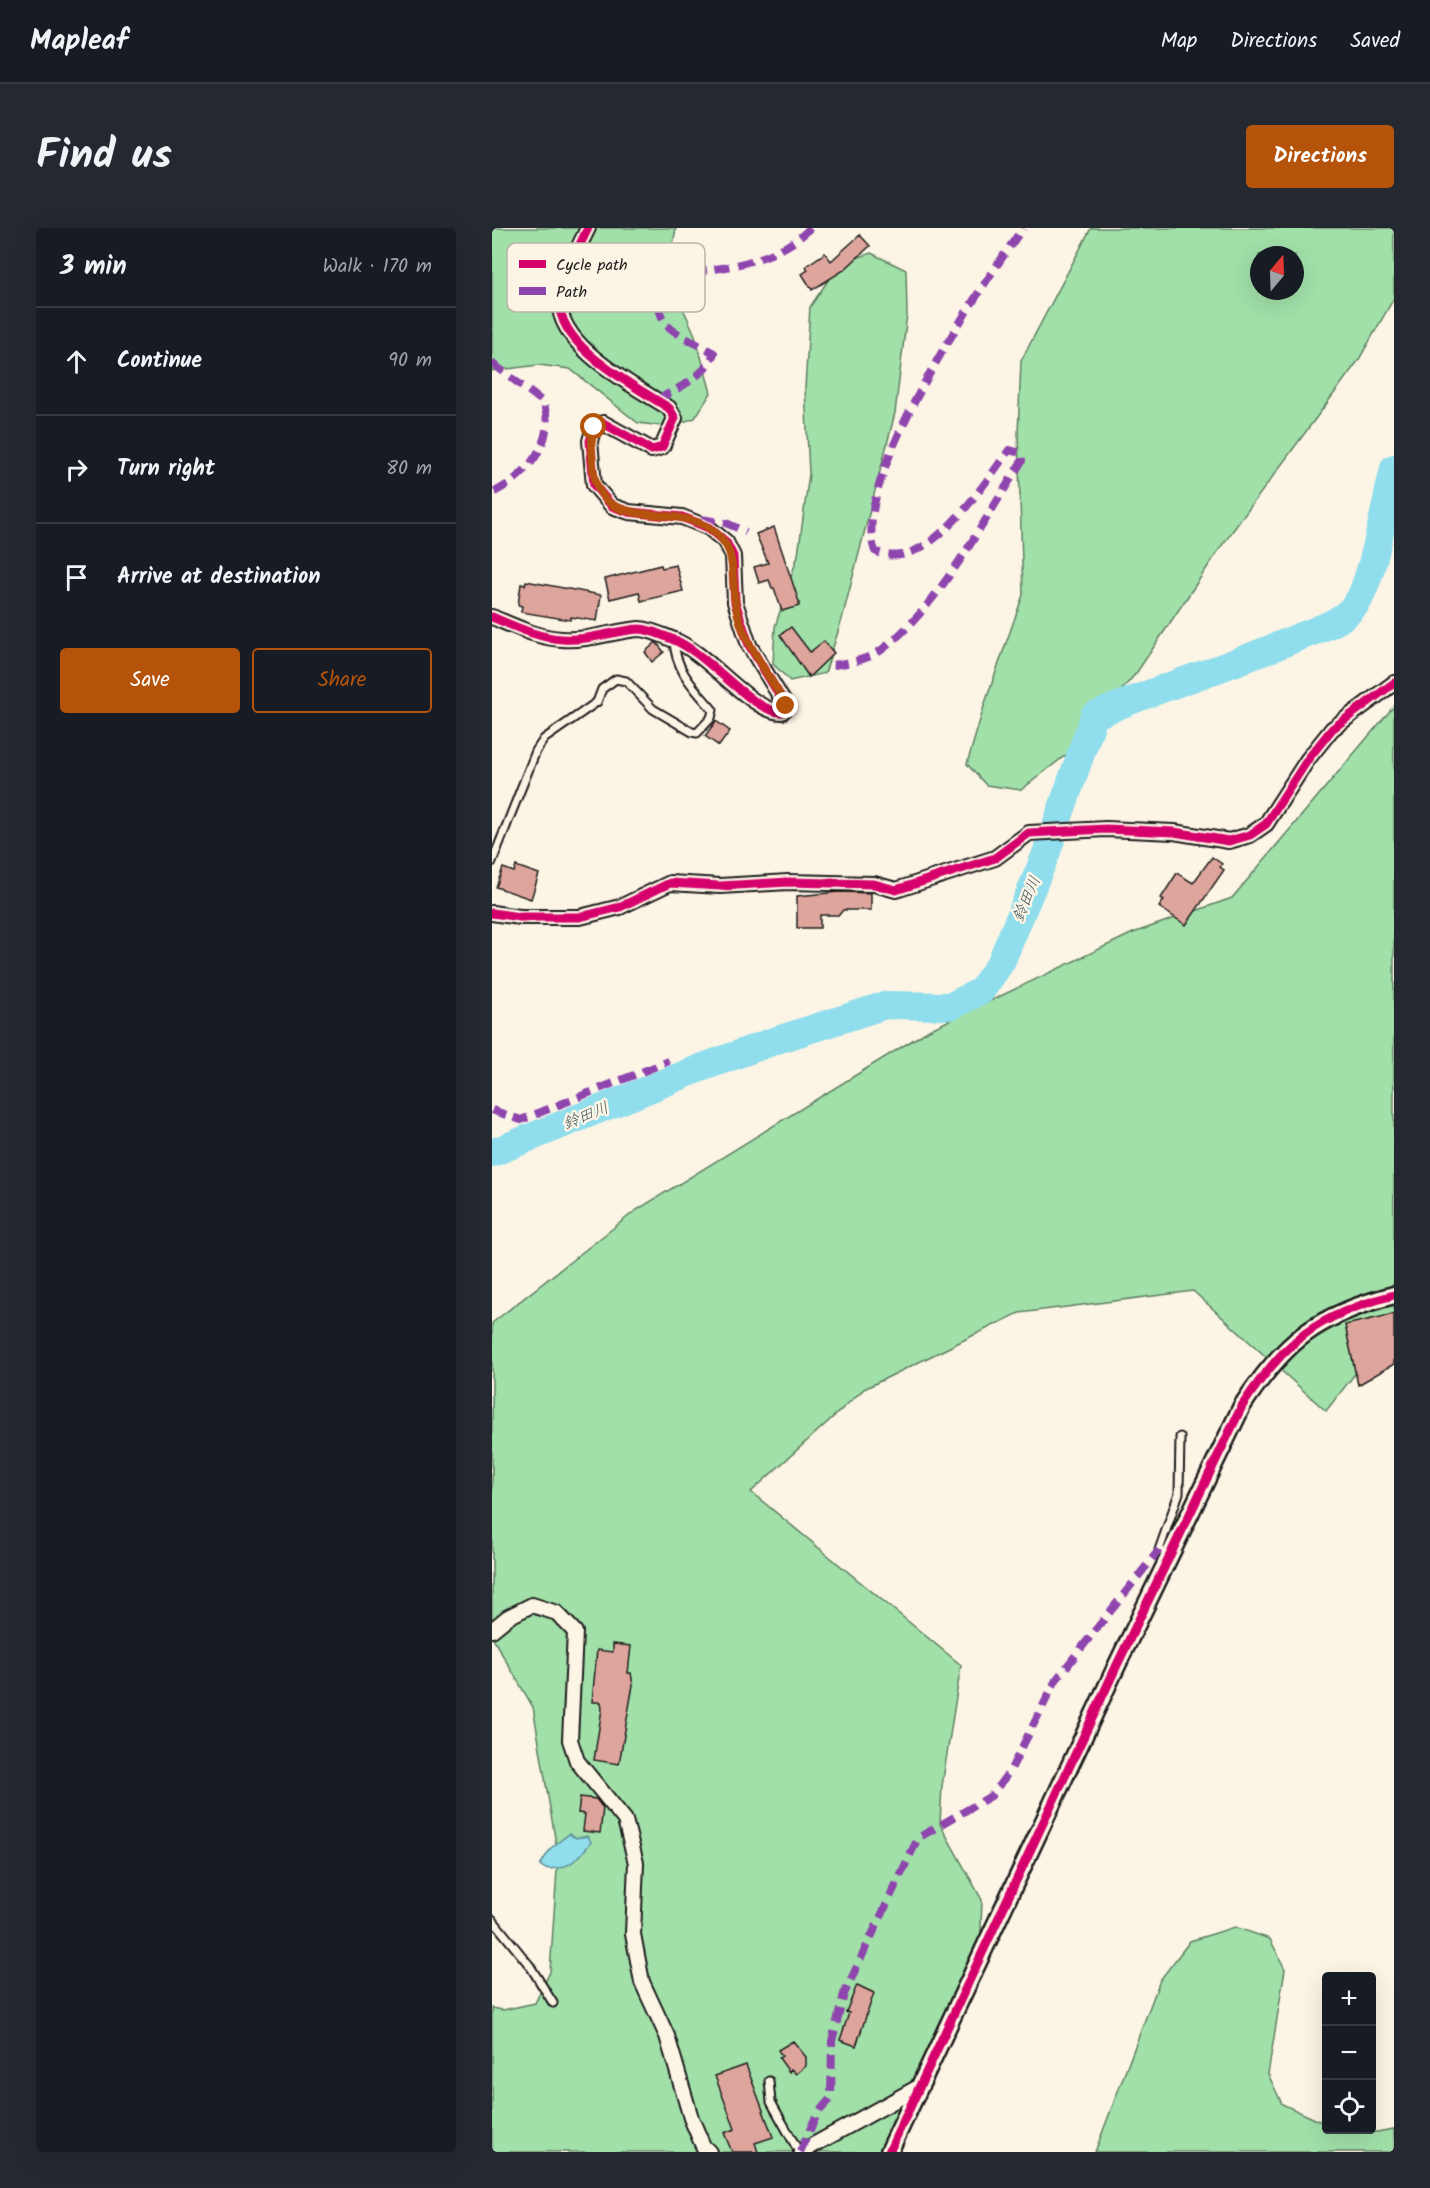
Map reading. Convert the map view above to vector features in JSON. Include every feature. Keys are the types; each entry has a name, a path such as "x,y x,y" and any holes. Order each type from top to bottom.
{"street":[{"path":"582,243 588,228"},
{"path":"492,617 525,631 560,639 589,639 641,629 693,648 742,692 772,713 782,712 786,706 749,645 735,602 733,556 726,542 709,528 682,517 629,512 612,506 594,485 590,441 594,427 603,423 652,450 662,447 675,418 669,408 580,346 563,320 562,312"},
{"path":"492,913 520,917 580,917 620,907 670,883 720,886 788,882 874,884 896,890 995,858 1029,833 1106,829 1174,832 1229,841 1250,836 1266,824 1308,759 1332,729 1394,683"},
{"path":"889,2152 1169,1554 1242,1406 1262,1376 1310,1327 1365,1302 1394,1295"},
{"path":"492,1630 508,1617 532,1605 557,1612 575,1632 570,1740 578,1761 626,1820 636,1863 633,1934 642,1982 667,2036 691,2118 709,2152"},
{"path":"800,2152 917,2088"}],"lane":[{"path":"492,862 536,751 544,739 597,702 602,689 616,679 626,681 653,710 692,732 697,733 711,718 713,710 687,680 675,658 674,640"},
{"path":"1169,1554 1159,1550 1179,1493 1180,1437"},
{"path":"492,1919 530,1966 553,2003"},
{"path":"769,2081 771,2102 800,2152"}],"green space":[{"path":"492,228 676,228 673,243 507,243 507,312 685,312 695,335 711,393 695,418 669,427 638,423 570,369 539,365 492,371"},
{"path":"1091,228 1394,228 1394,298 1358,361 1223,544 1137,672 1067,754 1021,790 986,785 967,764 985,703 1023,595 1018,434 1021,361"},
{"path":"871,253 906,270 907,314 895,413 842,619 825,673 790,681 773,664 775,627 798,555 809,474 805,388 810,307 839,264"},
{"path":"1394,706 1394,1324 1326,1411 1193,1291 1019,1313 864,1389 751,1492 961,1665 942,1786 940,1824 982,1900 979,1979 924,2074 886,2152 492,2152 492,2008 503,2010 535,2003 550,1972 558,1856 533,1707 492,1637 492,1323 635,1211 929,1030 1133,933 1232,898"},
{"path":"1235,1927 1270,1939 1285,1969 1268,2074 1282,2104 1322,2122 1322,2134 1376,2134 1376,2132 1394,2129 1394,2152 1095,2152 1160,1980 1190,1941"}],"water":[{"path":"569,1834 576,1838 588,1836 591,1842 577,1859 565,1866 552,1869 540,1865 551,1848"}],"building":[{"path":"860,235 870,246 844,270 812,290 802,274 808,270 806,266 825,253 831,261"},
{"path":"774,527 799,602 799,606 782,611 769,580 759,583 754,567 768,563 756,534"},
{"path":"661,565 662,568 676,565 683,591 641,601 639,592 610,599 605,579"},
{"path":"526,581 601,595 597,621 571,617 570,620 521,612 522,606 518,605 521,584 525,585"},
{"path":"791,627 810,652 824,641 834,653 809,677 780,635"},
{"path":"656,642 664,652 652,662 645,652"},
{"path":"716,721 730,731 719,746 705,736"},
{"path":"1212,857 1222,864 1220,867 1224,870 1186,925 1159,907 1164,900 1161,898 1177,873 1193,883"},
{"path":"516,866 539,874 531,899 496,887 503,868 514,872"},
{"path":"839,892 871,893 871,910 843,910 839,915 820,915 820,928 797,928 797,896"},
{"path":"1394,1314 1394,1364 1358,1385 1345,1325"},
{"path":"613,1644 631,1646 628,1673 631,1673 633,1685 619,1764 594,1760 602,1709 601,1702 592,1702 597,1650 613,1652"},
{"path":"580,1797 596,1799 603,1808 600,1833 583,1831 585,1814 578,1813"},
{"path":"857,1985 874,1993 856,2046 840,2040 849,2013 846,2012"},
{"path":"793,2041 806,2057 806,2066 796,2074 791,2069 789,2072 779,2058 782,2056 778,2050"},
{"path":"746,2065 773,2137 755,2143 758,2152 732,2152 724,2133 735,2129 715,2076"}],"waterway":[{"name":"鈴田川","path":"492,1153 698,1069 774,1041 886,1005 951,1006 981,991 1001,962 1046,854 1094,716 1244,659 1328,625 1344,616 1356,604 1368,578 1394,468"}],"marked path":[{"path":"705,270 763,257 789,245 810,228"},
{"path":"833,665 857,661 880,651 921,612 958,563 1022,461 1021,453 1009,450 969,504 933,540 914,551 894,556 875,551 872,520 881,480 899,434 923,385 951,337 1023,228"},
{"path":"657,400 698,375 714,353 670,328 660,312"},
{"path":"492,363 543,402 546,416 546,431 536,456 516,478 492,493"},
{"path":"701,519 726,523 746,532"},
{"path":"492,1110 521,1120 669,1061"},
{"path":"800,2152 817,2114 831,2098 832,2041 844,1994 918,1838 991,1796 1011,1769 1056,1680 1159,1550"}],"cycle path":[{"path":"581,243 588,228"},
{"path":"492,617 535,634 562,639 582,639 639,629 652,631 687,647 757,703 770,710 782,712 786,706 749,645 735,602 733,556 726,542 709,528 682,517 629,512 612,506 594,485 590,441 594,427 603,423 652,450 662,447 675,418 669,408 618,376 582,347 569,332 561,312"},
{"path":"492,913 520,917 580,917 620,907 670,883 720,886 788,882 874,884 896,890 995,858 1029,833 1106,829 1174,832 1229,841 1250,835 1266,824 1308,759 1332,729 1394,683"},
{"path":"889,2152 1117,1665 1242,1406 1273,1364 1306,1333 1344,1312 1394,1295"}],"route":[{"path":"594,427 590,441 594,485 612,506 629,512 682,517 709,528 726,542 733,556 735,602 749,645 786,706"}]}
